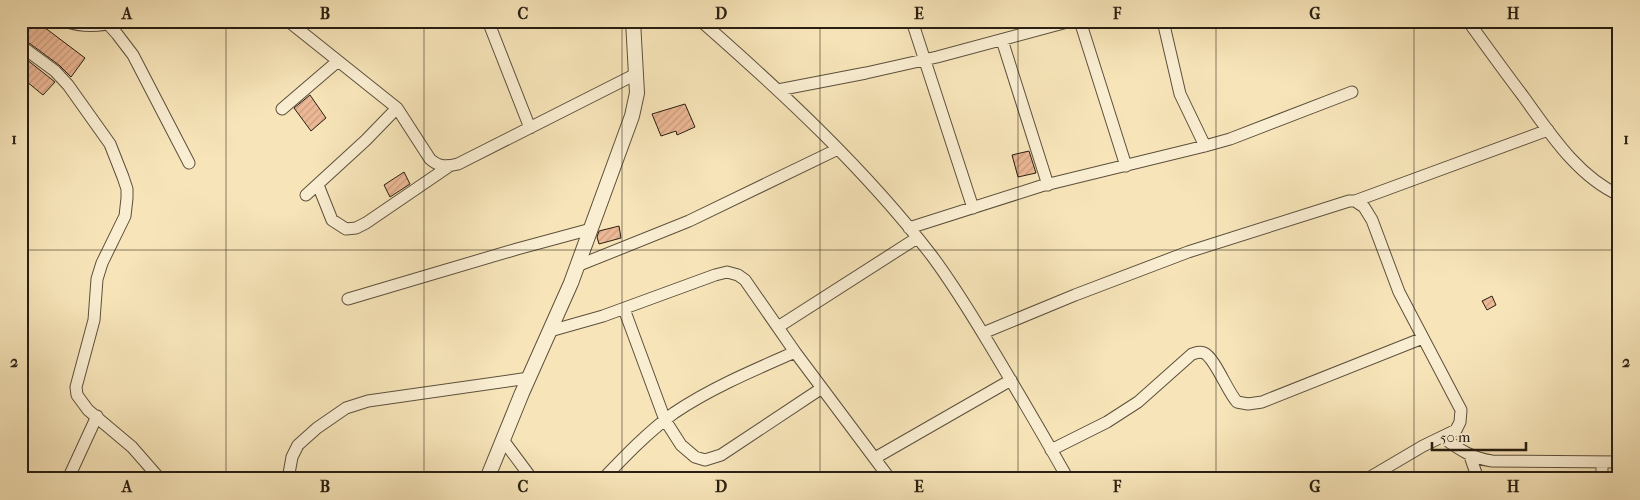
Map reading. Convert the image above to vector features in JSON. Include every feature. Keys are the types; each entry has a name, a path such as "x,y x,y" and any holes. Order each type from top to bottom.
{"street":[{"path":"64,21 93,26 113,23 117,34 133,55 189,163"},
{"path":"288,21 397,108 430,159 436,164 448,167"},
{"path":"488,21 530,128"},
{"path":"487,479 577,266 632,116 637,92 633,21"},
{"path":"701,21 778,90 838,149 885,199 909,228 952,284 1011,380 1068,479"},
{"path":"912,21 973,208"},
{"path":"778,90 866,73 1072,21"},
{"path":"1080,21 1126,166"},
{"path":"1163,21 1180,94 1205,146"},
{"path":"1468,21 1569,156 1587,174 1619,195"},
{"path":"1002,40 1048,185"},
{"path":"21,46 55,71 68,85 110,144 127,189 128,198 125,216 102,264 97,279 94,320 76,387 77,395 88,410 132,447 160,479"},
{"path":"282,109 338,61"},
{"path":"318,185 332,220 346,230 356,228 448,167 458,164 636,74"},
{"path":"909,228 1048,185 1230,139 1352,92"},
{"path":"306,195 397,108"},
{"path":"982,333 1188,252 1349,201 1355,201 1548,130"},
{"path":"577,266 689,221 838,149"},
{"path":"1355,201 1364,207 1372,220 1399,292 1461,410 1460,422 1456,430 1423,446 1367,479"},
{"path":"348,299 591,229"},
{"path":"778,327 917,238"},
{"path":"550,330 573,326 715,275 727,272 738,275 745,280 795,352 890,479"},
{"path":"624,309 665,420 681,445 695,457 705,460 721,455 822,388"},
{"path":"1051,450 1107,422 1138,402 1192,354 1205,353 1212,360 1231,396 1237,402 1248,404 1262,402 1423,338"},
{"path":"603,479 629,452 665,420 688,404 711,391 795,352"},
{"path":"288,479 292,457 298,445 317,428 346,408 368,401 529,378"},
{"path":"874,458 1011,380"},
{"path":"68,479 97,416"},
{"path":"1442,437 1470,456 1492,461 1619,462"},
{"path":"503,440 532,479"},
{"path":"1470,456 1478,479"},
{"path":"1602,462 1602,479"}],"building":[{"path":"21,21 36,21 85,58 71,77 59,65 21,39"},
{"path":"21,55 55,82 43,95 21,77"},
{"path":"310,95 326,118 311,131 294,108"},
{"path":"685,104 695,127 677,135 676,131 661,136 652,114"},
{"path":"1029,151 1036,173 1018,177 1012,155"},
{"path":"404,172 410,184 390,197 384,185"},
{"path":"619,226 621,238 599,244 597,237 599,231"},
{"path":"1492,296 1496,305 1487,310 1482,301"}]}
